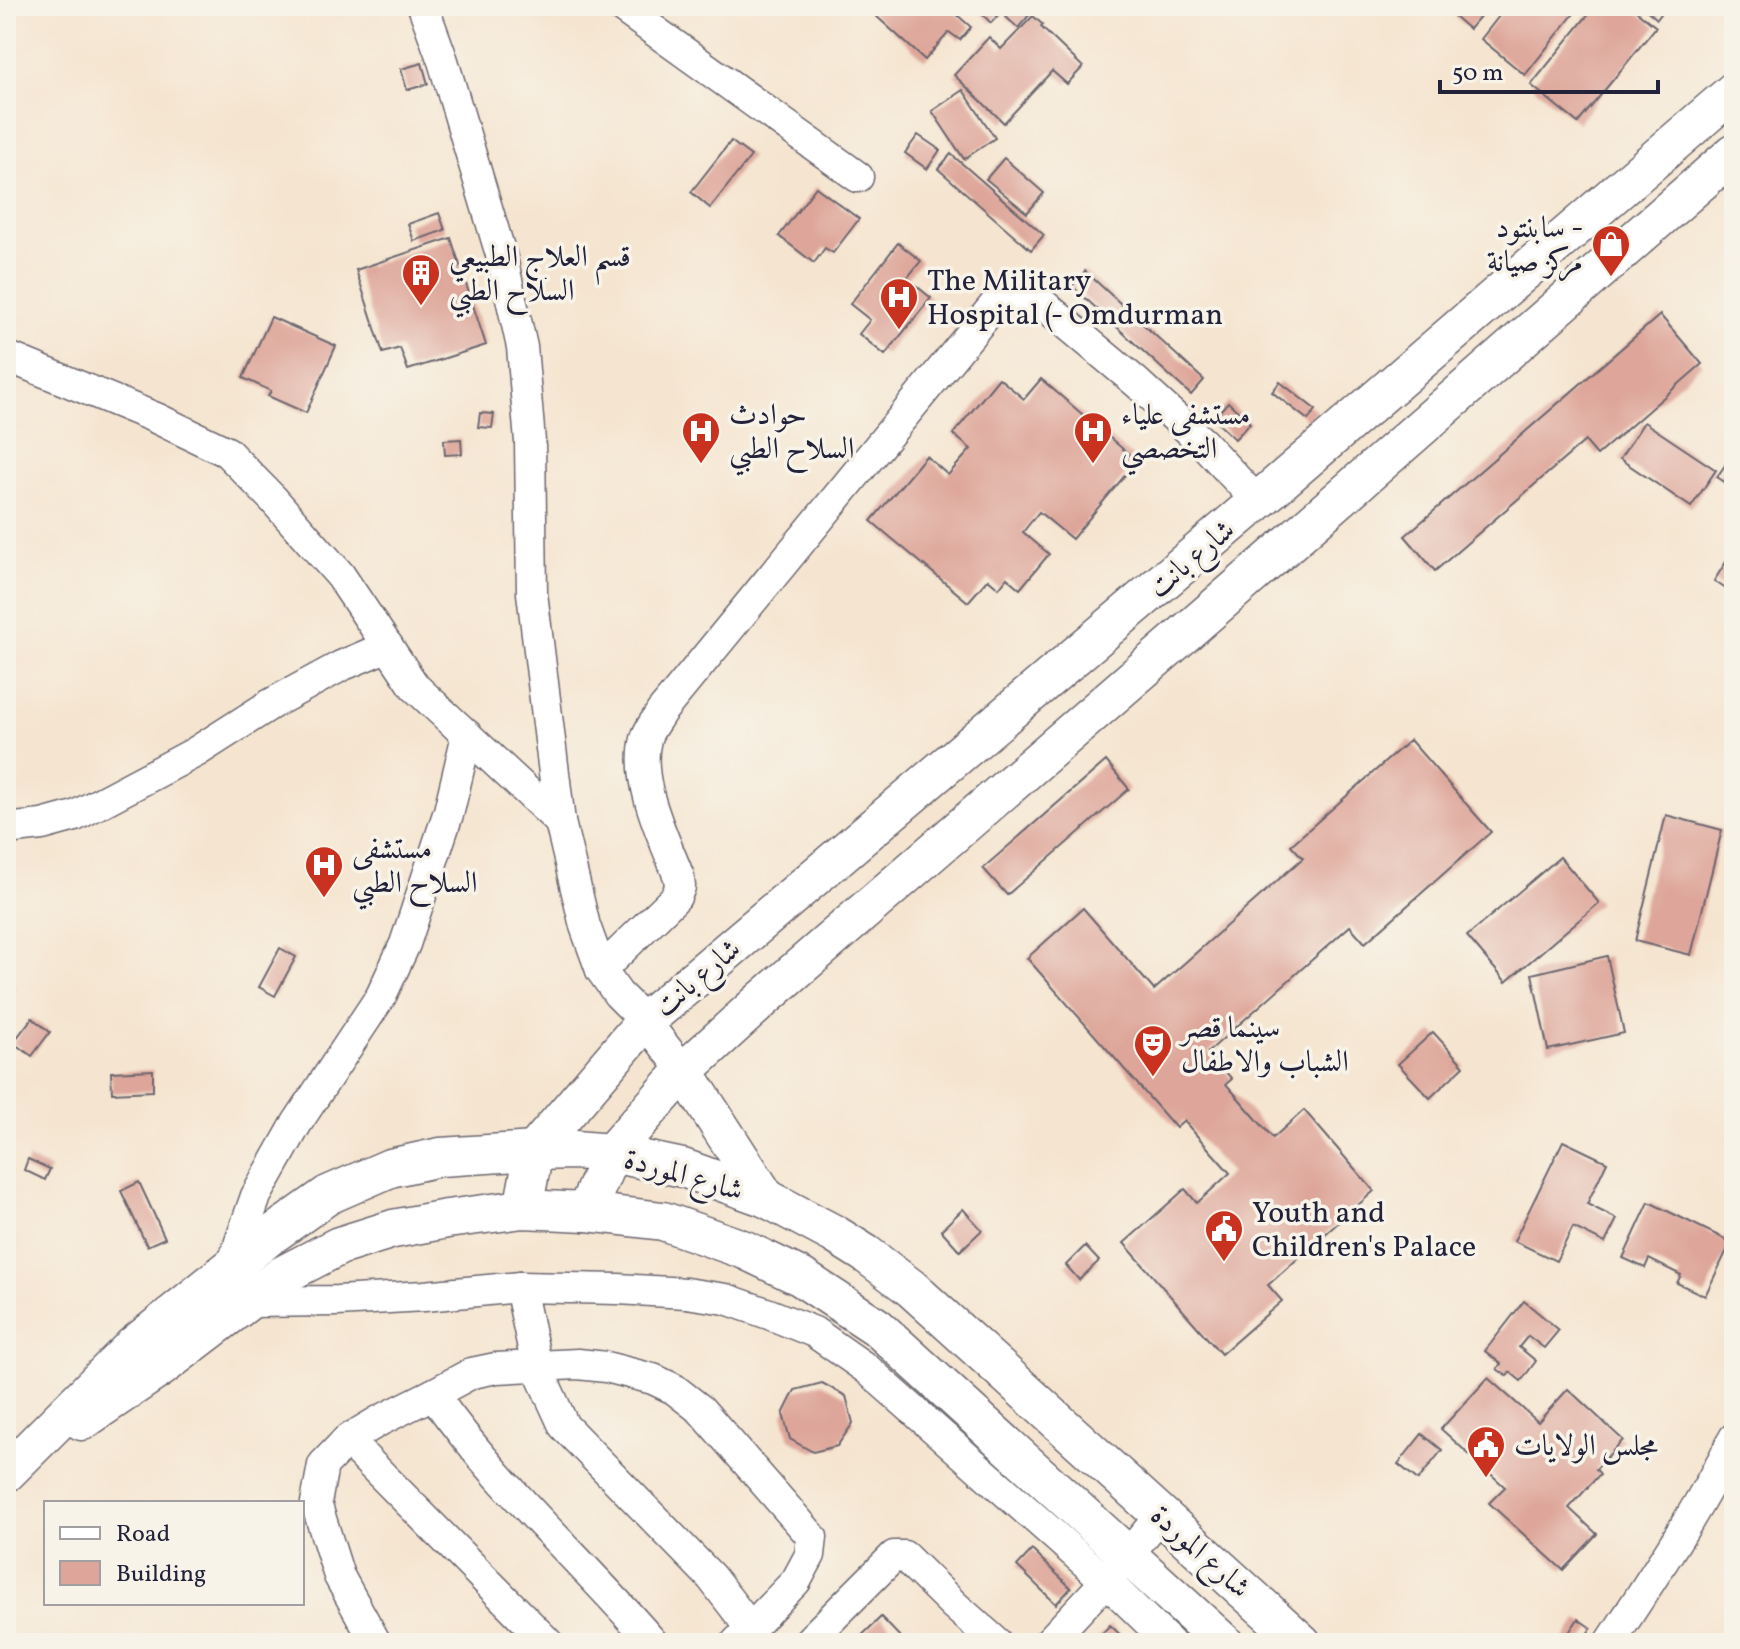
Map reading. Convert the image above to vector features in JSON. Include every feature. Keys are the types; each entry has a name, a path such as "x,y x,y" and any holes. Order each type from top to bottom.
{"main road":[{"name":"شارع بانت","path":"523,1209 534,1151 645,1021 1258,502 1734,91"},
{"name":"شارع بانت","path":"586,1212 611,1153 684,1071 1734,153"},
{"path":"684,1071 766,1198"},
{"name":"شارع الموردة","path":"9,1470 133,1346 232,1265 328,1195 390,1168 440,1157 575,1150 611,1153 683,1168 766,1198 866,1254 911,1288 1302,1643"},
{"name":"شارع الموردة","path":"9,1470 163,1366 281,1276 339,1246 393,1229 523,1209 663,1221 745,1250 801,1277 877,1327 1117,1568 1224,1643"}],"street":[{"path":"423,6 443,61 502,258 522,347 530,442 532,593 560,822 585,926 601,970 618,994 645,1021"},
{"path":"620,6 858,177"},
{"path":"601,970 676,897 680,887 648,792 643,760 646,736 661,712 997,302 1015,294 1044,305 1203,443 1258,502"},
{"path":"6,356 156,418 227,452 340,575 415,687 560,822"},
{"path":"6,829 42,825 75,816 196,752 271,704 341,666 388,646"},
{"path":"232,1265 256,1196 297,1123 381,996 405,944 449,811 467,735"},
{"name":"شارع بانت","path":"645,1021 684,1071"},
{"path":"246,1302 337,1301 520,1287 686,1293 726,1299 769,1314 814,1332 867,1369 1117,1568 1170,1643"},
{"path":"376,1643 339,1576 316,1503 323,1465 347,1440 379,1421 472,1373 496,1368 537,1367 578,1364 606,1367 653,1379 674,1389 701,1410 812,1537 810,1555 796,1581 744,1636 711,1577 564,1426 537,1367 520,1287"},
{"path":"433,1394 453,1423 512,1490 653,1643"},
{"path":"1610,1643 1679,1538 1734,1438"},
{"path":"347,1440 548,1643"},
{"path":"1048,1643 1161,1515"},
{"path":"807,1643 894,1556 904,1556 997,1643"}],"building":[{"path":"865,6 947,6 971,27 960,40 949,32 925,60"},
{"path":"985,6 1007,6 991,23 980,12"},
{"path":"1016,6 1037,6 1018,28 1006,17"},
{"path":"1463,6 1489,6 1469,29 1454,16"},
{"path":"1507,6 1580,6 1525,75 1481,39"},
{"path":"1595,6 1630,6 1656,27 1578,123 1531,85"},
{"path":"1642,6 1667,6 1657,19"},
{"path":"1033,16 1083,67 1067,84 1052,71 1004,123 954,75 989,37 1001,49"},
{"path":"422,63 428,84 407,90 401,69"},
{"path":"963,90 995,138 964,159 932,111"},
{"path":"918,135 940,150 927,169 905,153"},
{"path":"731,141 751,156 710,208 691,192"},
{"path":"951,154 1044,235 1031,250 938,169"},
{"path":"1004,158 1044,193 1027,213 986,179"},
{"path":"816,187 859,219 833,253 825,248 814,263 779,236"},
{"path":"439,213 445,230 414,241 408,224"},
{"name":"قسم العلاج الطبيعي السلاح الطبي","path":"451,238 486,345 408,370 400,348 383,353 356,270"},
{"path":"898,243 921,261 907,278 931,298 885,355 859,334 870,320 850,304"},
{"path":"1085,271 1204,380 1191,395 1072,286"},
{"path":"1660,315 1702,364 1597,455 1585,441 1435,571 1405,536"},
{"path":"271,317 336,346 306,413 268,396 271,391 243,378"},
{"path":"999,378 1024,399 1041,379 1137,461 1072,539 1039,512 1023,532 1049,554 1020,589 1007,578 999,588 988,579 968,602 871,521 926,456 948,475 971,449 953,434"},
{"path":"1280,382 1316,410 1308,420 1272,392"},
{"path":"1228,402 1250,423 1235,439 1213,419"},
{"path":"480,413 494,414 492,428 478,427"},
{"path":"1644,422 1716,470 1691,507 1620,459"},
{"path":"461,439 462,454 445,455 444,440"},
{"path":"1734,452 1734,488 1717,477"},
{"path":"1734,549 1734,589 1732,593 1714,581"},
{"path":"1410,740 1491,832 1365,943 1350,926 1208,1052 1232,1079 1226,1084 1273,1138 1304,1110 1374,1191 1268,1285 1282,1301 1221,1354 1124,1243 1185,1189 1197,1203 1230,1173 1184,1121 1176,1128 1027,958 1083,908 1154,990 1303,858 1291,845"},
{"path":"1106,761 1129,789 1007,895 983,868"},
{"path":"1666,815 1722,830 1691,955 1635,941"},
{"path":"1560,857 1599,903 1506,982 1467,936"},
{"path":"280,948 296,957 275,996 259,987"},
{"path":"1607,956 1624,1033 1548,1050 1532,974"},
{"path":"6,984 15,990 6,1004"},
{"path":"32,1018 50,1032 32,1056 13,1043"},
{"path":"1433,1032 1464,1066 1430,1098 1398,1064"},
{"path":"153,1070 153,1091 112,1093 111,1072"},
{"path":"1563,1141 1607,1162 1587,1204 1617,1219 1605,1243 1573,1227 1556,1261 1514,1241"},
{"path":"28,1159 50,1169 45,1180 24,1170"},
{"path":"139,1182 165,1238 147,1246 121,1191"},
{"path":"1649,1202 1731,1242 1705,1296 1677,1283 1681,1275 1649,1259 1645,1268 1623,1258"},
{"path":"963,1209 982,1230 960,1251 941,1230"},
{"path":"1085,1246 1099,1261 1079,1280 1066,1265"},
{"path":"1524,1301 1559,1330 1544,1348 1528,1336 1519,1347 1536,1361 1521,1381 1510,1372 1507,1376 1497,1369 1501,1364 1485,1351"},
{"path":"1488,1378 1538,1422 1568,1389 1623,1440 1596,1469 1600,1474 1569,1508 1597,1534 1563,1570 1489,1503 1505,1487 1441,1429"},
{"path":"822,1383 846,1396 853,1423 837,1446 813,1452 790,1439 783,1414 795,1390"},
{"path":"1422,1434 1442,1450 1418,1480 1398,1464"},
{"path":"1032,1550 1071,1588 1056,1604 1017,1566"},
{"path":"881,1617 906,1643 854,1643"},
{"path":"1578,1619 1591,1628 1581,1643 1562,1643"},
{"path":"1110,1625 1129,1643 1097,1643 1095,1641"}],"place":[{"name":"سابنتود - مركز صيانة","path":"1611,278"},
{"name":"قسم العلاج الطبيعي السلاح الطبي","path":"421,307"},
{"name":"The Military Hospital (- Omdurman","path":"899,331"},
{"name":"حوادث السلاح الطبي","path":"701,465"},
{"name":"مستشفى علياء التخصصي","path":"1093,465"},
{"name":"مستشفى السلاح الطبي","path":"324,899"},
{"name":"سينما قصر الشباب والاطفال","path":"1153,1078"},
{"name":"Youth and Children's Palace","path":"1224,1263"},
{"name":"مجلس الولايات","path":"1486,1479"}]}
